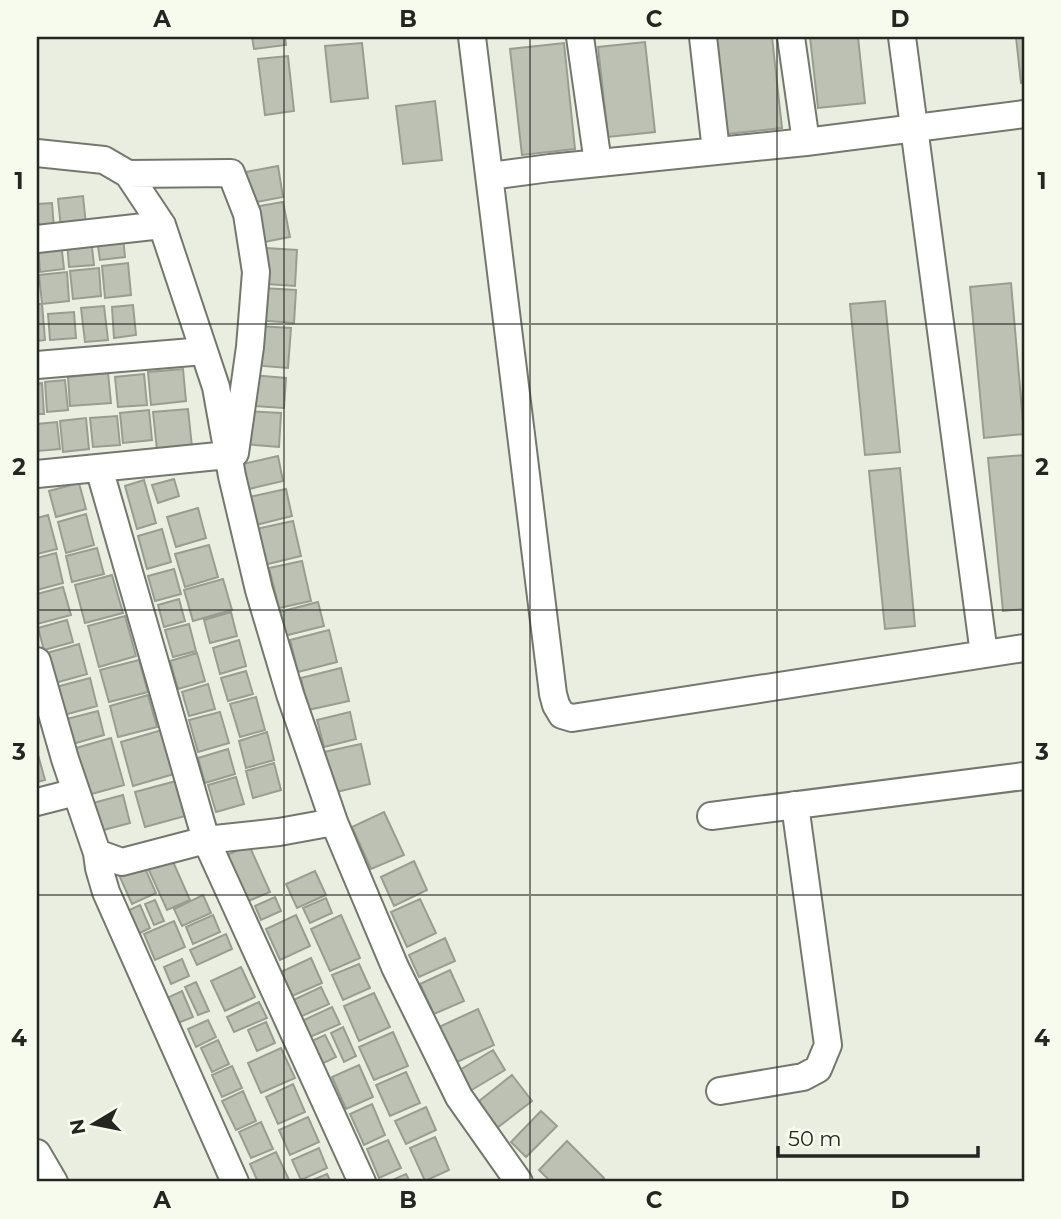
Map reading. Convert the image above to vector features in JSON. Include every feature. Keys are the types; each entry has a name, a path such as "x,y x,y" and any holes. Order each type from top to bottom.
{"street":[{"path":"472,37 554,694 562,715 572,718 1024,648"},
{"path":"580,37 598,163"},
{"path":"703,37 716,151"},
{"path":"792,37 806,142"},
{"path":"902,37 984,654"},
{"path":"489,176 806,142 1024,114"},
{"path":"37,153 104,160 128,174 162,225 216,387 230,466 259,590 290,694 334,822 395,967 459,1097 519,1182"},
{"path":"128,174 230,173 247,214 256,272 250,347 230,466"},
{"path":"37,239 162,225"},
{"path":"37,365 204,351"},
{"path":"37,474 99,468 230,466"},
{"path":"99,468 206,840 362,1182"},
{"path":"37,661 97,853 106,892 235,1182"},
{"path":"711,816 1024,776"},
{"path":"37,802 76,792"},
{"path":"720,1091 803,1077 818,1069 828,1045 795,805"},
{"path":"97,853 122,862 206,840 279,832 334,822"},
{"path":"37,1153 54,1182"}],"building":[{"path":"252,37 285,37 286,45 254,49"},
{"path":"716,37 772,37 782,128 727,134"},
{"path":"810,37 858,37 865,103 818,108"},
{"path":"1016,37 1024,37 1024,82 1021,83"},
{"path":"645,42 655,132 608,137 598,47"},
{"path":"362,43 368,98 331,102 325,46"},
{"path":"564,43 575,149 522,155 510,49"},
{"path":"288,56 294,111 265,115 258,59"},
{"path":"435,101 442,160 403,164 396,106"},
{"path":"278,166 283,197 241,205 235,174"},
{"path":"83,196 86,225 61,228 58,199"},
{"path":"283,202 290,237 244,246 237,210"},
{"path":"52,203 54,229 37,231 37,204"},
{"path":"123,237 125,257 100,260 97,239"},
{"path":"91,238 94,265 69,267 67,240"},
{"path":"61,242 64,269 40,272 38,243"},
{"path":"252,247 297,250 295,286 250,283"},
{"path":"128,263 131,295 105,298 102,266"},
{"path":"99,268 101,296 73,299 70,271"},
{"path":"67,272 69,301 42,304 39,275"},
{"path":"1011,283 1024,434 984,438 970,287"},
{"path":"244,287 296,290 294,323 242,319"},
{"path":"885,301 900,452 865,455 850,304"},
{"path":"37,304 42,304 45,340 37,341"},
{"path":"133,305 136,335 114,338 112,307"},
{"path":"104,306 108,340 85,342 81,308"},
{"path":"74,312 76,338 50,340 48,314"},
{"path":"242,325 291,328 288,368 240,364"},
{"path":"183,369 186,401 151,405 148,372"},
{"path":"108,373 111,403 70,406 68,377"},
{"path":"144,374 147,405 118,407 115,377"},
{"path":"240,374 286,378 284,408 237,405"},
{"path":"65,380 68,410 47,412 45,382"},
{"path":"42,383 44,414 37,414 37,384"},
{"path":"188,409 192,447 157,450 153,412"},
{"path":"149,410 152,440 123,443 120,413"},
{"path":"245,411 281,413 279,447 243,444"},
{"path":"117,416 120,445 93,447 90,418"},
{"path":"86,418 89,449 63,452 60,421"},
{"path":"57,422 60,449 37,451 37,424"},
{"path":"1024,455 1024,609 1003,611 988,458"},
{"path":"278,456 283,481 249,489 243,464"},
{"path":"900,468 915,626 885,629 869,471"},
{"path":"174,479 179,496 158,503 152,485"},
{"path":"144,480 156,523 137,529 125,486"},
{"path":"79,483 86,509 56,517 49,491"},
{"path":"286,489 292,516 256,525 249,497"},
{"path":"198,508 206,538 176,547 167,517"},
{"path":"86,514 94,545 66,553 58,522"},
{"path":"48,515 57,549 37,554 37,518"},
{"path":"293,521 301,556 264,565 256,529"},
{"path":"162,529 171,562 147,569 138,536"},
{"path":"209,545 218,577 185,587 175,554"},
{"path":"97,548 104,574 72,582 66,556"},
{"path":"56,553 63,583 37,590 37,558"},
{"path":"302,561 311,601 279,608 269,568"},
{"path":"174,569 181,594 155,601 148,576"},
{"path":"112,575 123,613 85,623 75,585"},
{"path":"223,579 232,610 193,621 184,590"},
{"path":"63,587 71,615 37,624 37,594"},
{"path":"179,599 185,621 164,627 158,605"},
{"path":"318,602 324,626 284,636 279,612"},
{"path":"231,612 237,636 210,643 204,620"},
{"path":"125,616 136,656 99,667 88,626"},
{"path":"67,620 73,642 44,650 38,628"},
{"path":"189,624 196,651 173,657 165,630"},
{"path":"329,630 337,662 298,672 290,640"},
{"path":"239,640 246,666 220,674 213,648"},
{"path":"79,644 87,674 55,683 47,653"},
{"path":"197,653 205,681 178,689 170,661"},
{"path":"139,660 148,692 109,702 100,670"},
{"path":"341,668 349,701 308,710 301,678"},
{"path":"246,671 253,694 228,701 221,678"},
{"path":"90,678 97,706 64,715 56,687"},
{"path":"208,684 215,709 189,716 182,692"},
{"path":"148,695 157,727 118,737 110,706"},
{"path":"256,697 265,730 240,737 230,704"},
{"path":"98,711 104,735 69,745 63,720"},
{"path":"220,712 229,743 198,752 189,720"},
{"path":"350,712 356,739 324,747 317,720"},
{"path":"162,730 174,774 133,786 121,742"},
{"path":"267,732 274,760 246,768 239,741"},
{"path":"111,738 124,785 88,795 76,748"},
{"path":"361,744 370,784 328,794 319,753"},
{"path":"228,749 235,774 205,783 198,758"},
{"path":"37,751 45,780 37,782"},
{"path":"274,763 281,790 253,798 246,771"},
{"path":"236,777 244,804 216,812 208,785"},
{"path":"176,781 185,816 145,827 135,792"},
{"path":"123,795 130,823 100,831 93,803"},
{"path":"384,812 404,855 371,869 352,827"},
{"path":"249,845 270,892 246,902 225,856"},
{"path":"170,855 190,900 167,910 147,866"},
{"path":"414,861 427,890 394,906 381,877"},
{"path":"143,864 156,893 132,904 119,875"},
{"path":"315,871 326,895 297,908 286,884"},
{"path":"203,895 211,913 182,926 174,909"},
{"path":"275,897 281,911 261,920 255,906"},
{"path":"326,898 332,913 310,923 303,908"},
{"path":"420,899 436,933 407,947 391,912"},
{"path":"155,900 164,921 154,925 145,904"},
{"path":"140,905 150,928 134,936 123,913"},
{"path":"213,915 220,932 193,944 186,927"},
{"path":"296,915 310,946 280,960 266,929"},
{"path":"341,915 360,958 330,971 311,929"},
{"path":"174,921 185,947 155,960 144,934"},
{"path":"226,934 232,949 197,965 190,950"},
{"path":"445,938 455,961 419,977 409,955"},
{"path":"311,958 322,983 292,996 281,972"},
{"path":"182,959 189,976 171,984 164,967"},
{"path":"359,964 370,988 343,1000 332,975"},
{"path":"241,967 255,997 225,1011 211,981"},
{"path":"450,970 464,1001 434,1014 420,984"},
{"path":"196,982 209,1011 198,1015 185,987"},
{"path":"321,987 329,1004 293,1020 285,1004"},
{"path":"182,991 193,1017 178,1023 167,998"},
{"path":"374,993 390,1027 359,1041 344,1006"},
{"path":"259,1002 267,1018 234,1032 227,1017"},
{"path":"332,1007 340,1024 310,1037 302,1021"},
{"path":"478,1009 494,1045 455,1063 439,1027"},
{"path":"208,1020 216,1037 196,1047 188,1029"},
{"path":"266,1022 275,1043 257,1051 248,1030"},
{"path":"343,1027 356,1056 344,1062 331,1033"},
{"path":"393,1032 408,1066 374,1080 359,1047"},
{"path":"325,1035 336,1057 311,1069 301,1046"},
{"path":"218,1040 229,1064 212,1072 201,1048"},
{"path":"281,1048 295,1078 261,1093 248,1063"},
{"path":"493,1050 505,1070 470,1091 458,1071"},
{"path":"359,1065 373,1097 346,1109 332,1077"},
{"path":"232,1066 242,1088 222,1097 212,1075"},
{"path":"406,1072 420,1103 390,1116 376,1085"},
{"path":"512,1075 532,1101 497,1128 478,1102"},
{"path":"293,1084 305,1112 278,1124 266,1097"},
{"path":"243,1091 256,1121 236,1130 222,1101"},
{"path":"372,1104 385,1135 364,1145 350,1114"},
{"path":"426,1107 436,1130 406,1144 395,1121"},
{"path":"541,1111 557,1126 526,1157 511,1142"},
{"path":"308,1117 319,1142 290,1155 279,1130"},
{"path":"261,1122 273,1149 251,1158 239,1132"},
{"path":"435,1137 449,1170 425,1181 410,1148"},
{"path":"388,1140 401,1168 379,1178 367,1149"},
{"path":"567,1141 604,1178 600,1182 551,1182 539,1170"},
{"path":"319,1148 327,1168 301,1180 292,1160"},
{"path":"276,1152 290,1182 258,1182 250,1164"},
{"path":"327,1174 331,1182 308,1182"},
{"path":"406,1174 410,1182 388,1182"}]}
